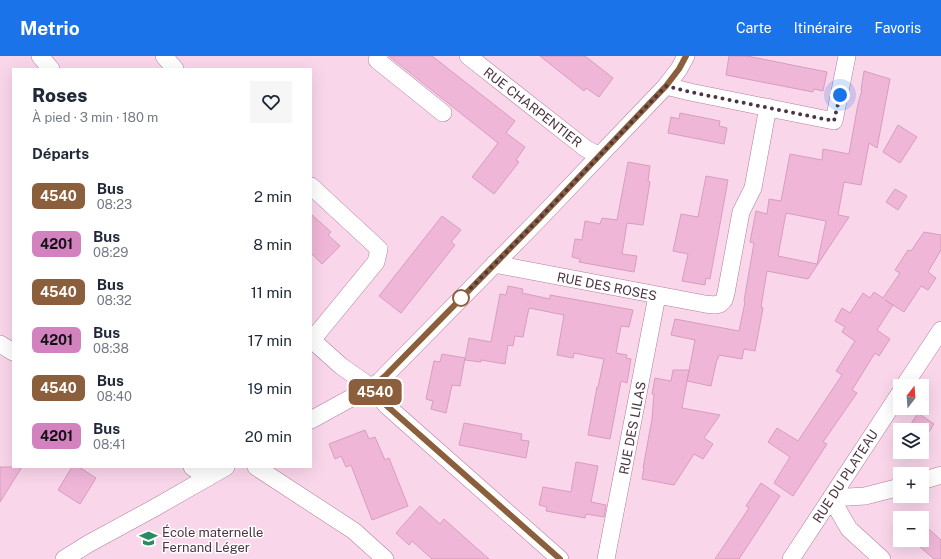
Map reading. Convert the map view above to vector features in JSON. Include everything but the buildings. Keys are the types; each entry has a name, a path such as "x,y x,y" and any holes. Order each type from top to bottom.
{"street":[{"path":"40,56 50,68"},
{"path":"164,56 174,68"},
{"path":"380,56 377,60 443,113"},
{"name":"RUE CHARPENTIER","path":"468,56 585,148 599,156"},
{"path":"312,419 371,387 385,376 666,86 679,69 686,56"},
{"path":"666,86 834,121 847,56"},
{"name":"RUE DES ROSES","path":"494,264 657,296 705,304 720,304 724,300 726,293 742,212 753,188 768,107"},
{"path":"312,187 379,249 376,262 312,338"},
{"name":"RUE DES LILAS","path":"606,559 657,296"},
{"path":"909,379 941,330"},
{"path":"312,340 341,366 371,387 387,406 560,559"},
{"path":"0,344 12,351"},
{"name":"RUE DU PLATEAU","path":"791,559 893,404"},
{"path":"193,468 208,478"},
{"path":"64,559 88,544 224,468"},
{"path":"258,468 354,532 385,559"},
{"path":"929,479 941,476"},
{"path":"882,559 849,530 831,498 865,496 893,489"}],"bus line":[{"name":"4540","path":"560,559 387,406 371,387 380,381 538,220 666,86 679,69 686,56"}],"place":[{"name":"École maternelle Fernand Léger","path":"149,539"}],"route":[{"path":"461,298 666,86 834,121 840,95"}]}
